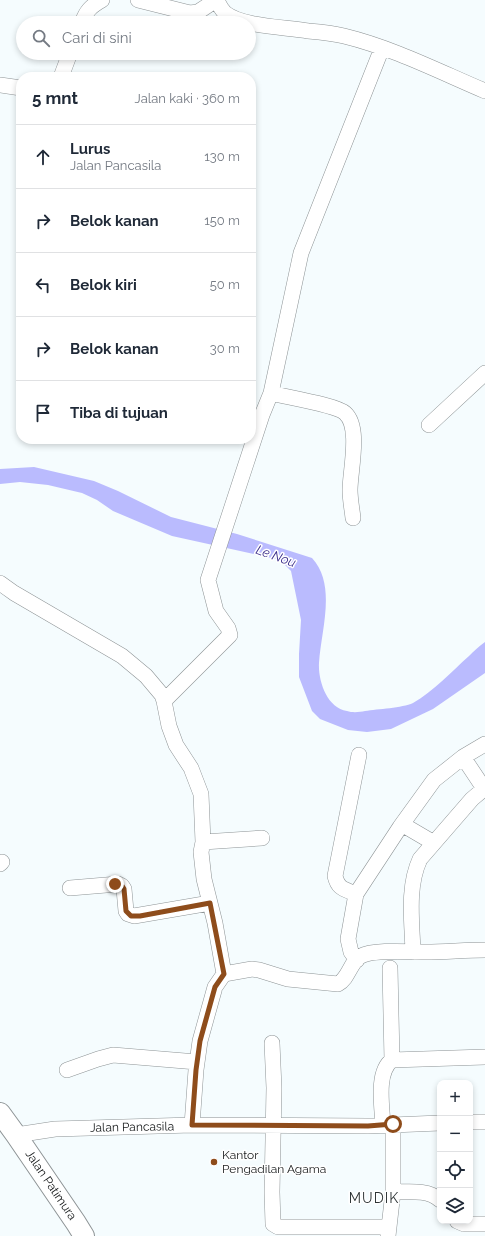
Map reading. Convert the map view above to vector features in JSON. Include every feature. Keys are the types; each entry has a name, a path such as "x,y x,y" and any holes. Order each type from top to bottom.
{"main road":[{"name":"Jalan Patimura","path":"0,1113 16,1134 84,1236"}],"street":[{"path":"84,16 92,5 102,0"},
{"path":"138,0 190,12 198,12 217,0 225,13 231,16"},
{"path":"256,24 343,36 411,58 485,91"},
{"path":"256,433 271,393 301,253 382,48"},
{"path":"63,72 67,60"},
{"path":"0,85 16,87"},
{"path":"428,425 485,373"},
{"path":"271,393 335,408 345,413 352,424 354,438 350,492 353,518"},
{"path":"164,701 230,635 228,628 216,611 208,580 252,444"},
{"path":"0,583 14,593 122,656 146,676 162,695 169,726 176,745 191,768 201,794 203,842 201,852 204,879 224,974"},
{"path":"357,960 351,952 348,939 356,894 400,827 434,780 463,757 485,744"},
{"path":"356,894 341,888 336,883 335,876 358,755"},
{"path":"413,952 412,884 415,870 420,859 472,799 485,789 463,757"},
{"path":"400,827 405,826 434,843"},
{"path":"203,842 262,838"},
{"path":"70,888 118,884 124,889 126,911 128,914 134,916 210,903"},
{"path":"192,1125 196,1062 200,1041 215,987 224,974 252,969 288,979 338,984 343,981 362,955 384,951 413,952 485,950"},
{"path":"272,1043 274,1125 272,1221 275,1226 389,1232 393,1192 388,1124 382,1077 385,1068 392,1060 390,968"},
{"path":"67,1070 113,1055 196,1062"},
{"path":"392,1060 485,1058"},
{"path":"473,1122 485,1122"},
{"name":"Jalan Pancasila","path":"16,1134 55,1128 192,1125 437,1123"},
{"path":"393,1192 426,1193 437,1198"},
{"path":"473,1224 485,1224"}],"water":[{"name":"Le Nou","path":"34,467 94,481 171,517 237,534 312,558 320,569 326,594 326,608 319,663 320,678 325,693 334,705 340,709 349,712 359,712 413,703 435,687 485,642 485,673 433,709 391,729 367,732 348,730 320,719 312,711 299,677 301,620 291,571 283,563 276,559 172,536 113,511 97,500 82,493 48,485 20,482 0,484 0,469"}],"place":[{"name":"Kantor Pengadilan Agama","path":"214,1162"}],"district":[{"name":"MUDIK","path":"374,1198"}],"route":[{"path":"115,884 122,886 124,889 126,911 131,916 140,916 210,903 224,974 215,987 200,1041 193,1098 192,1125 368,1126 393,1124"}]}
